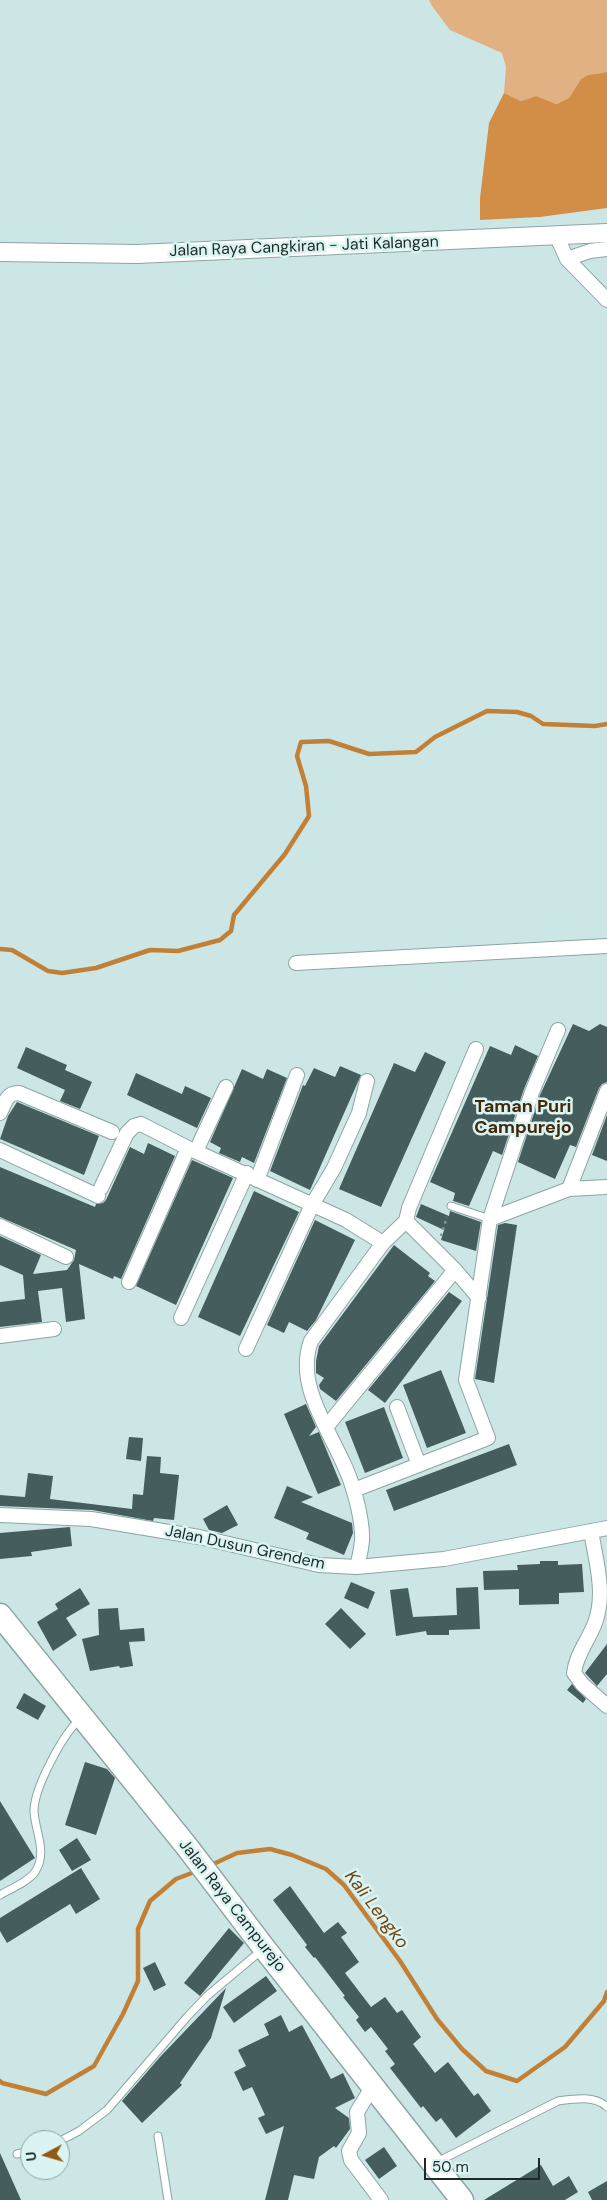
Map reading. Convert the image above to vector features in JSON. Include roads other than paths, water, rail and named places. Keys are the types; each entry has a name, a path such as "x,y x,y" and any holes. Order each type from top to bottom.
{"main road":[{"name":"Jalan Raya Campurejo","path":"0,1615 188,1848 462,2200"}],"street":[{"name":"Jalan Raya Cangkiran - Jati Kalangan","path":"0,252 137,254 607,234"},
{"path":"557,237 567,259 607,300"},
{"path":"567,259 590,251 607,249"},
{"path":"296,963 607,946"},
{"path":"354,1490 488,1438 466,1380 490,1219 532,1092 558,1030"},
{"path":"357,1568 362,1539 354,1490 327,1426 315,1405 306,1372 307,1351 311,1340 383,1243 406,1221 409,1208 476,1049"},
{"path":"181,1318 252,1177 297,1075"},
{"path":"246,1349 312,1205 338,1160 359,1112 367,1081"},
{"path":"129,1282 192,1149 226,1087"},
{"path":"569,1189 607,1090"},
{"path":"0,1113 9,1095 12,1092 19,1093 112,1132"},
{"path":"0,1150 100,1192 127,1133 134,1126 141,1124 346,1220 383,1243"},
{"path":"490,1219 569,1189 607,1187"},
{"path":"406,1221 454,1270 478,1298"},
{"path":"0,1226 66,1257"},
{"path":"327,1426 454,1270"},
{"path":"0,1336 54,1330"},
{"path":"397,1406 419,1465"},
{"name":"Jalan Dusun Grendem","path":"0,1515 91,1519 199,1537 319,1565 357,1568 444,1559 607,1528"},
{"path":"591,1531 599,1578 600,1605 595,1622 575,1661 574,1673 582,1684 607,1706"},
{"path":"373,2086 357,2112 358,2133 349,2152 351,2160 381,2200"}],"lane":[{"path":"451,1206 490,1219"},
{"path":"0,1896 35,1872 41,1854 41,1843 34,1810 36,1796 64,1736 82,1717"},
{"path":"70,2136 107,2110 207,1996 264,1948"},
{"path":"435,2163 558,2102 580,2098 603,2103 607,2107"},
{"path":"158,2136 168,2200"}],"waterway":[{"path":"0,949 12,950 48,971 62,973 96,968 150,950 178,951 220,940 231,931 234,915 285,854 309,816 306,786 297,756 301,742 329,741 369,754 416,752 435,737 487,711 517,712 531,716 543,724 595,726 607,724"},
{"name":"Kali Lengko","path":"209,1866 237,1853 270,1849 292,1855 326,1869 344,1885 400,1961 437,2019 462,2049 486,2071 517,2081 565,2047 604,2001 607,1992"},
{"name":"Kali Lengko","path":"0,2081 46,2094 94,2066 123,2014 138,1981 138,1929 150,1901 176,1879 197,1871"}],"district":[{"name":"Taman Puri Campurejo","path":"523,1117"}]}
